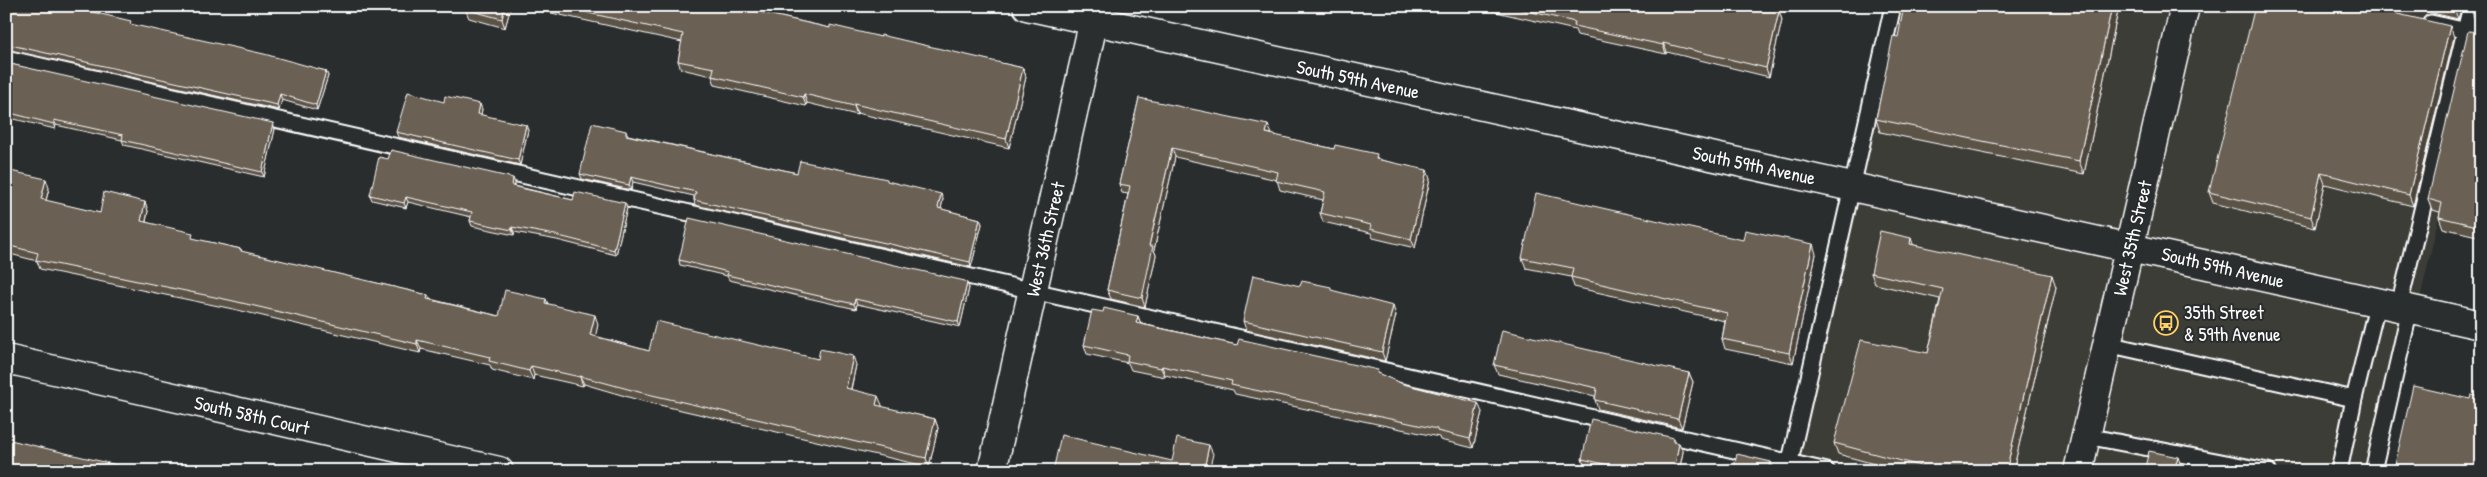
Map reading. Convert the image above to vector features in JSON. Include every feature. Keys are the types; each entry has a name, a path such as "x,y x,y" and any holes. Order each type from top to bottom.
{"street":[{"name":"South 59th Avenue","path":"1027,6 1096,14 1853,186 2481,325"},
{"name":"West 35th Street","path":"2078,471 2185,6"},
{"name":"West 36th Street","path":"992,471 1096,14"},
{"name":"South 58th Court","path":"6,359 499,471"}],"lane":[{"path":"1789,467 1893,6"},
{"path":"2373,471 2396,306 2471,6"},
{"path":"2418,20 2481,34"},
{"path":"6,58 1033,291 1789,467 1828,471"},
{"path":"2339,471 2354,399 2396,306"},
{"path":"2107,344 2354,399"},
{"path":"2086,436 2268,471"}],"shaded area":[{"path":"1899,6 2481,6 2481,30 2381,471 1794,471"}],"building":[{"path":"6,6 43,6 54,9 55,6 67,6 131,21 130,24 264,54 326,71 316,105 280,94 277,105 6,44"},
{"path":"466,6 505,6 502,19 465,9"},
{"path":"557,6 732,6 830,28 830,25 881,37 881,35 1023,68 1006,139 854,104 854,106 804,94 803,97 712,76 714,68 678,61 683,34"},
{"path":"1506,6 1757,6 1779,11 1766,68 1663,43 1663,45 1574,26 1575,22"},
{"path":"1904,6 2112,6 2079,161 1876,119 1893,36 1898,37"},
{"path":"2255,6 2363,6 2450,26 2409,195 2321,173 2311,217 2209,192"},
{"path":"2474,6 2481,6 2481,15 2472,12"},
{"path":"2468,31 2481,31 2481,227 2439,217 2442,203 2428,199"},
{"path":"6,63 273,123 262,172 122,140 123,135 54,120 54,124 6,112"},
{"path":"408,92 444,102 445,96 480,104 478,114 526,125 518,160 396,132"},
{"path":"1139,98 1268,125 1266,133 1334,149 1335,145 1377,154 1376,159 1427,170 1411,239 1370,229 1371,225 1320,213 1325,192 1276,181 1278,172 1172,148 1149,246 1153,246 1142,298 1107,290 1130,186 1119,184"},
{"path":"592,123 626,131 626,135 797,173 800,161 887,179 887,181 941,194 938,208 980,219 970,262 694,200 696,192 631,177 629,185 580,174"},
{"path":"391,150 513,178 512,186 573,200 575,192 625,203 614,250 555,235 512,227 512,230 470,221 472,212 406,197 404,203 370,195 379,157 388,159"},
{"path":"6,170 46,179 41,199 100,213 104,192 145,202 141,221 193,233 192,238 241,249 241,251 428,295 427,299 499,316 505,290 546,299 545,303 595,315 590,335 649,351 656,321 818,359 820,349 853,356 846,388 878,396 876,405 935,419 926,458 639,392 580,376 531,366 529,371 489,361 490,357 417,340 417,344 229,300 36,260 38,253 6,245"},
{"path":"1536,193 1743,240 1745,230 1813,244 1789,353 1722,339 1727,313 1571,277 1573,268 1522,258"},
{"path":"689,218 965,281 967,283 958,322 855,299 854,304 727,275 728,272 679,260"},
{"path":"1880,231 1911,238 1910,244 2052,275 2006,471 1939,471 1834,443 1861,340 1928,353 1943,289 1871,273"},
{"path":"1253,275 1300,286 1302,281 1331,287 1331,290 1393,306 1382,352 1243,321"},
{"path":"1104,308 1138,316 1136,323 1237,345 1239,339 1378,370 1377,373 1403,384 1478,403 1470,439 1437,431 1437,429 1231,385 1232,381 1162,366 1161,368 1127,361 1128,355 1084,345 1092,310 1103,312"},
{"path":"1502,330 1689,373 1678,419 1595,400 1597,388 1494,365"},
{"path":"2413,386 2470,399 2471,395 2481,397 2481,471 2403,471 2394,469"},
{"path":"1591,419 1674,438 1673,442 1679,443 1674,471 1635,471 1582,459"},
{"path":"1061,435 1172,461 1177,438 1209,445 1204,469 1210,471 1053,471"},
{"path":"6,439 142,471 6,471"},
{"path":"2149,451 2178,457 2174,471 2144,471"},
{"path":"1737,454 1771,462 1769,471 1733,471"}],"place":[{"name":"35th Street & 59th Avenue","path":"2166,323"}]}
